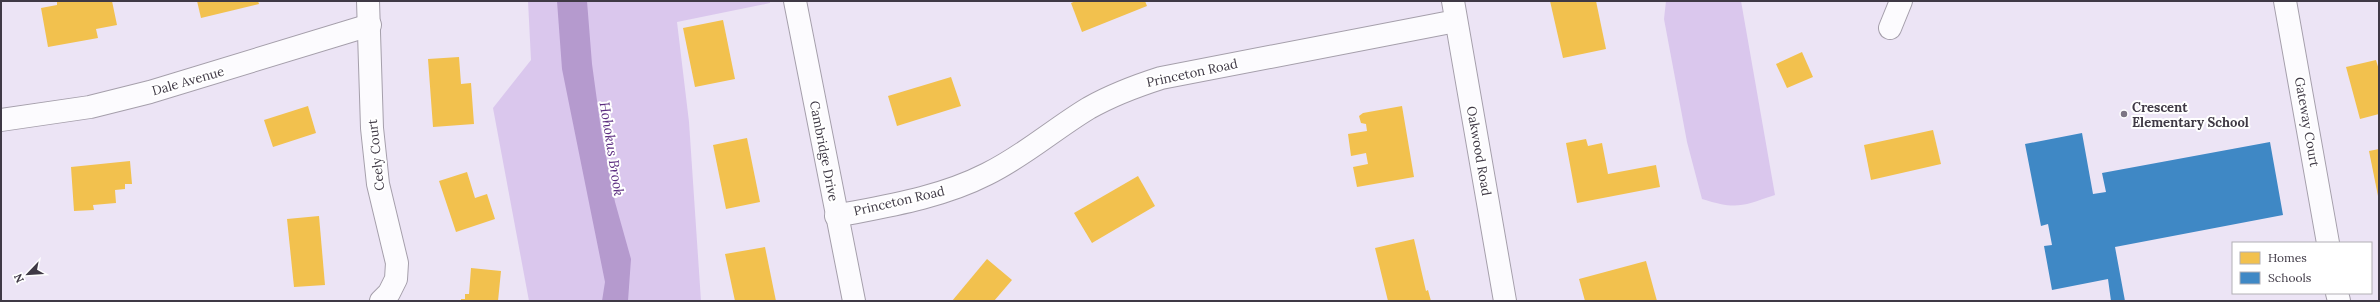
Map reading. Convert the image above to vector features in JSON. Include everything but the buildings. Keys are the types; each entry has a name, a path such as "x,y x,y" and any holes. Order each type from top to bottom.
{"street":[{"name":"Ceely Court","path":"368,1 370,25 372,128 378,184 397,263 396,278 389,293 381,301"},
{"name":"Cambridge Drive","path":"795,1 836,216 854,301"},
{"path":"1890,28 1901,1"},
{"name":"Gateway Court","path":"2285,1 2328,242"},
{"name":"Princeton Road","path":"836,216 918,199 946,191 986,175 1024,153 1088,108 1124,90 1161,78 1455,11"},
{"name":"Oakwood Road","path":"1455,11 1505,301"},
{"name":"Dale Avenue","path":"1,120 90,107 150,92 370,25"}],"shaded area":[{"path":"528,1 770,1 770,3 677,22 689,122 701,301 529,301 493,108 531,60"},
{"path":"557,1 587,1 592,64 601,130 615,202 631,259 628,301 602,301 605,282 562,69"},
{"path":"1666,1 1741,1 1775,195 1755,202 1739,205 1724,205 1702,199 1687,142 1664,19"}],"place":[{"name":"Crescent Elementary School","path":"2124,114"}],"water label":[{"name":"Hohokus Brook","path":"612,149"}]}
